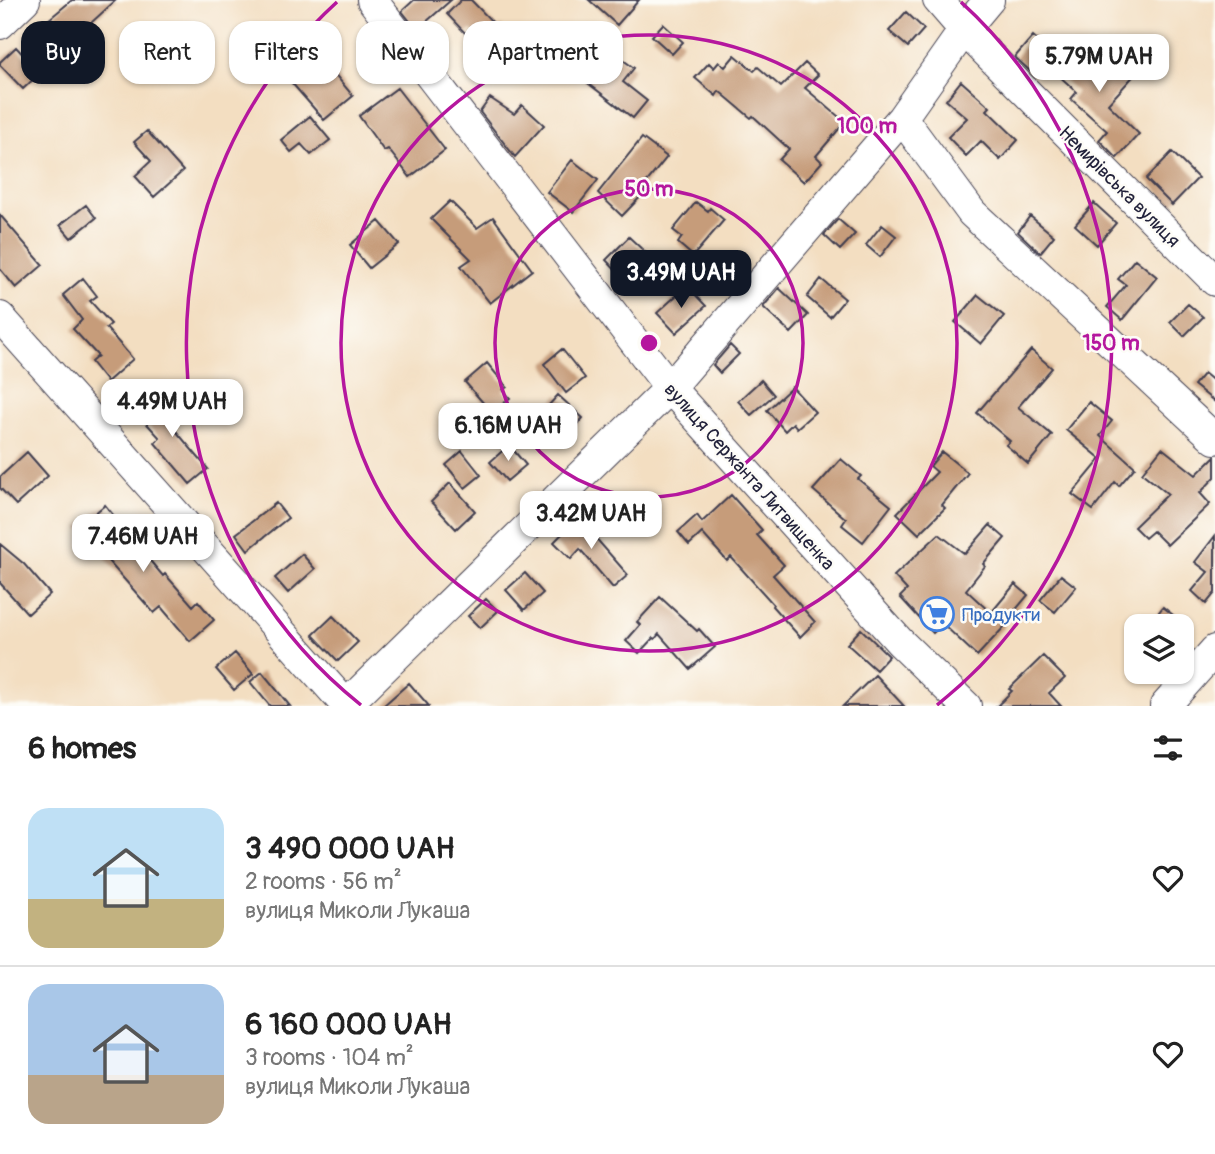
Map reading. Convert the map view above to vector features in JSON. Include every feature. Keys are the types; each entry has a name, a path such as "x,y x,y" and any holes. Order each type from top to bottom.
{"street":[{"path":"0,24 24,0"},
{"name":"вулиця Сержанта Литвищенка","path":"372,0 670,388 900,642 965,706"},
{"name":"Немирівська вулиця","path":"938,0 964,30 1215,281"},
{"path":"0,317 346,706 670,388 902,118 964,30 989,0"},
{"path":"902,118 972,214 1215,439"},
{"path":"1165,706 1215,650"}],"building":[{"path":"72,0 116,0 93,21 47,21"},
{"path":"414,0 451,0 427,21 410,21 402,11"},
{"path":"461,0 471,0 491,21 463,21 463,31 447,14"},
{"path":"589,0 639,0 621,21 613,21"},
{"path":"906,12 924,29 908,47 889,31"},
{"path":"663,24 683,42 672,54 652,36"},
{"path":"1033,36 1049,50 1030,71 1015,57"},
{"path":"1064,46 1094,73 1115,50 1138,71 1108,104 1139,134 1117,158 1099,140 1107,131 1071,99 1077,92 1047,65"},
{"path":"16,47 21,52 21,84 28,84 23,89 0,65"},
{"path":"735,55 754,71 758,67 781,87 805,63 818,75 805,88 845,122 816,156 822,162 804,182 779,160 789,149 753,116 751,118 719,91 716,96 695,78 709,63 714,68 719,62 725,67"},
{"path":"623,60 634,68 623,82"},
{"path":"961,81 990,107 987,110 1018,140 1000,160 981,141 966,156 948,137 967,118 946,100"},
{"path":"623,82 647,101 633,118 589,84"},
{"path":"342,83 353,96 324,120 293,84"},
{"path":"397,88 445,150 410,177 388,149 384,151 359,116"},
{"path":"490,98 514,114 522,105 544,125 515,157 480,112"},
{"path":"310,116 330,140 311,155 301,144 291,152 281,140"},
{"path":"147,131 183,171 154,197 135,176 151,161 134,142"},
{"path":"642,138 667,157 642,188 646,191 622,216 598,193"},
{"path":"1172,152 1198,178 1172,205 1146,179"},
{"path":"572,160 598,180 573,212 547,192"},
{"path":"450,201 477,228 493,217 532,270 490,303 461,266 471,259 431,219"},
{"path":"696,202 708,211 710,208 724,220 693,256 678,243 682,237 673,230"},
{"path":"1094,203 1116,223 1097,245 1075,225"},
{"path":"86,205 96,218 71,238 60,225"},
{"path":"0,215 43,265 16,288 0,269"},
{"path":"1030,216 1054,236 1040,253 1018,232"},
{"path":"838,219 855,234 840,250 824,235"},
{"path":"379,221 399,244 369,268 350,245"},
{"path":"882,225 896,236 880,257 866,245"},
{"path":"629,237 645,252 621,276 606,260"},
{"path":"1135,259 1157,277 1122,320 1107,307 1126,285 1118,279"},
{"path":"83,278 97,296 90,301 111,324 106,328 133,359 107,382 91,362 98,356 73,329 82,320 63,295"},
{"path":"821,279 845,299 830,317 807,297"},
{"path":"687,286 706,306 676,333 657,313"},
{"path":"779,288 808,315 791,333 763,307"},
{"path":"978,295 1004,316 981,344 955,322"},
{"path":"1188,304 1203,317 1184,336 1170,322"},
{"path":"730,345 739,354 720,373 713,365"},
{"path":"562,349 585,378 566,393 544,364"},
{"path":"1031,350 1052,368 1018,407 1052,435 1028,464 1006,445 1010,441 977,413"},
{"path":"487,363 507,387 503,390 510,398 492,413 465,382"},
{"path":"1204,373 1215,382 1215,402 1194,385"},
{"path":"761,380 774,395 751,415 738,401"},
{"path":"792,387 815,412 797,428 793,423 785,431 767,410"},
{"path":"162,392 176,407 165,418 208,469 190,484 155,443 160,438 138,414"},
{"path":"558,395 583,418 568,435 554,422 530,443 522,435"},
{"path":"1089,402 1112,421 1100,436 1135,467 1119,486 1115,482 1093,510 1072,494 1101,459 1066,430"},
{"path":"509,445 526,465 507,481 490,462"},
{"path":"1162,448 1196,475 1215,456 1215,477 1200,493 1210,504 1167,545 1153,531 1145,538 1134,527 1168,494 1142,473"},
{"path":"462,451 481,475 465,488 446,465"},
{"path":"27,452 48,476 16,505 0,488 0,477"},
{"path":"942,452 968,473 942,505 945,508 919,534 897,513 937,472 930,466"},
{"path":"841,459 861,476 858,479 891,506 863,542 842,525 846,519 813,490"},
{"path":"450,483 475,511 456,529 431,502"},
{"path":"731,495 762,530 757,535 784,565 773,575 815,622 800,637 731,557 727,561 702,533 689,545 678,532 697,515 702,522"},
{"path":"276,503 288,518 248,550 236,534"},
{"path":"105,505 163,576 165,574 193,606 198,601 214,620 190,641 161,607 154,613 78,527"},
{"path":"579,517 596,533 593,535 628,575 613,588 580,549 571,559 554,542"},
{"path":"990,525 1005,538 966,590 991,613 1015,584 1028,595 1003,625 1005,626 977,656 943,624 933,633 900,597 907,590 894,576 939,534 965,554"},
{"path":"1215,536 1215,593 1206,604 1192,591 1208,572 1195,562"},
{"path":"0,544 24,564 50,594 28,614 0,583"},
{"path":"302,554 315,569 288,593 275,578"},
{"path":"525,573 543,593 524,610 506,590"},
{"path":"1061,575 1076,587 1055,612 1040,600"},
{"path":"660,597 697,631 699,629 715,647 690,669 659,634 639,653 626,641 640,625 637,622"},
{"path":"486,599 498,611 480,628 468,616"},
{"path":"1163,607 1172,614 1157,614"},
{"path":"333,616 358,642 338,661 313,635"},
{"path":"861,629 889,656 876,670 847,644"},
{"path":"235,653 253,674 234,690 216,669"},
{"path":"1043,656 1065,678 1049,693 1061,706 997,706 1012,691 1009,689"},
{"path":"262,672 290,706 270,706 250,682"},
{"path":"875,675 904,706 843,706"},
{"path":"409,683 429,706 383,706"}],"place":[{"name":"Продукти","path":"937,614"}]}
